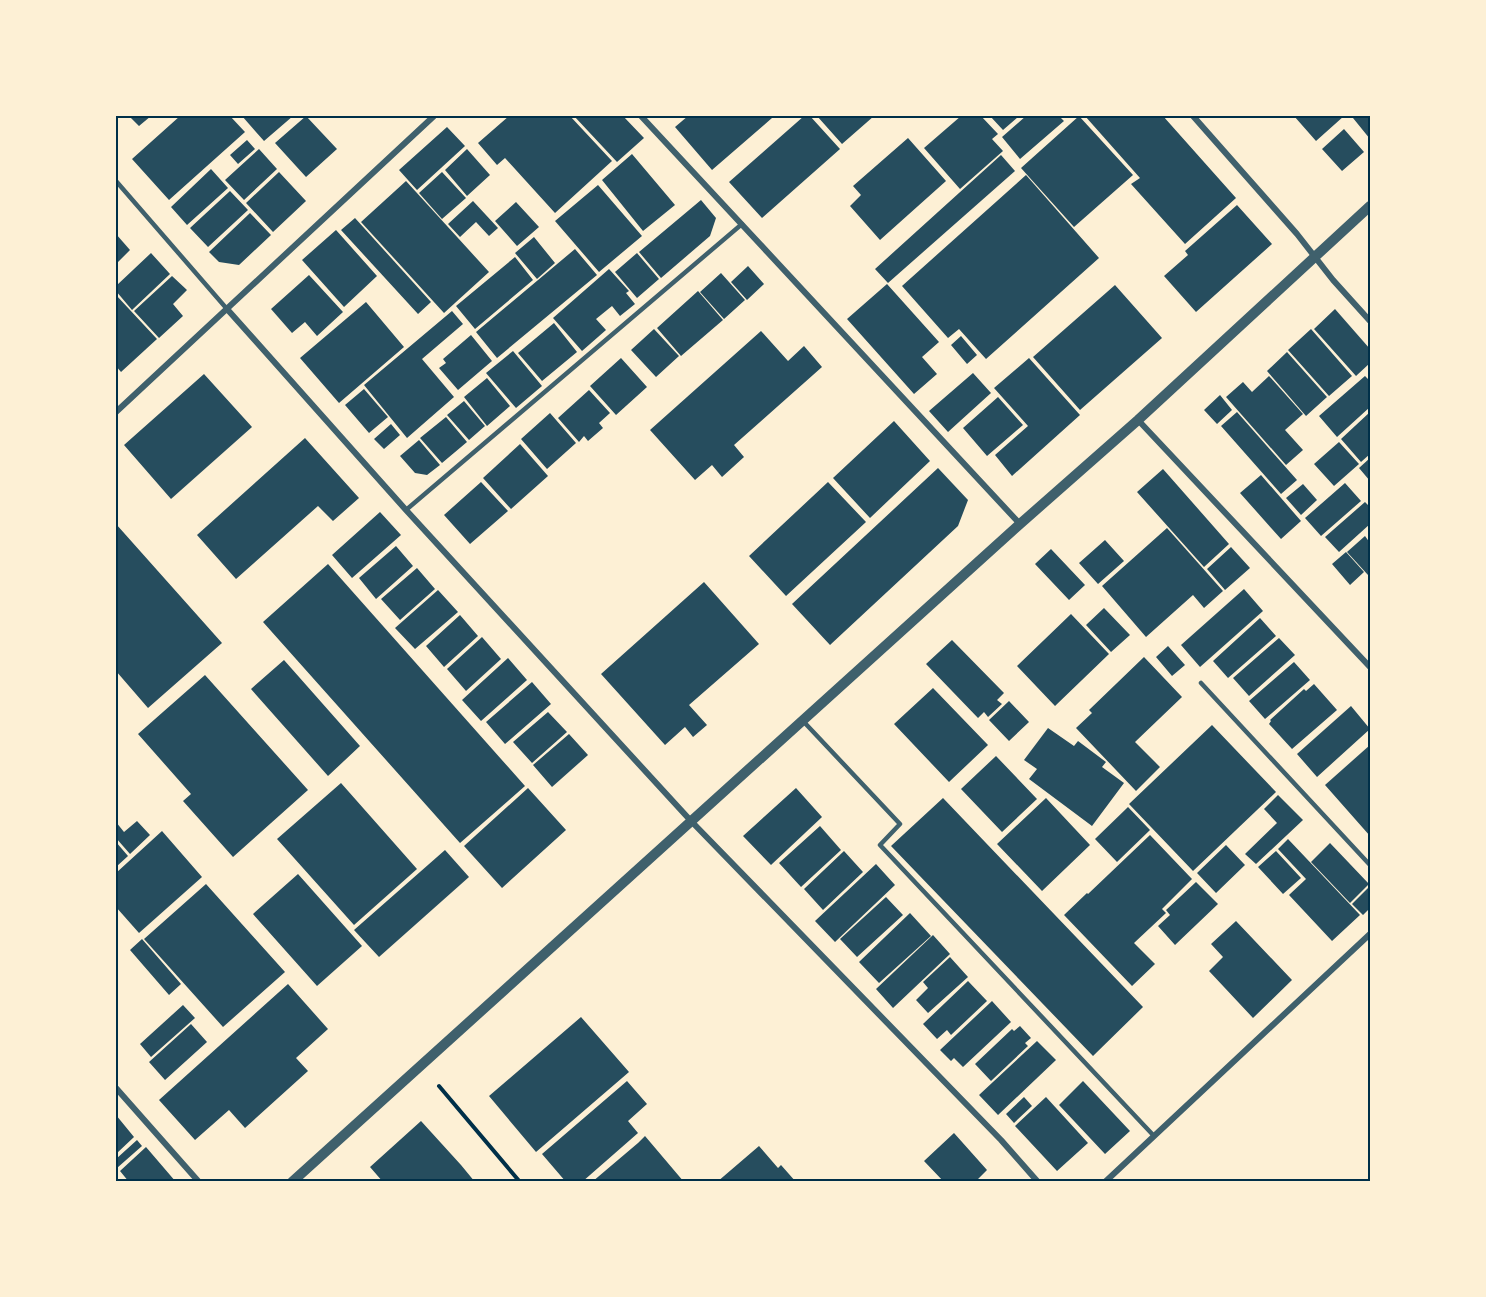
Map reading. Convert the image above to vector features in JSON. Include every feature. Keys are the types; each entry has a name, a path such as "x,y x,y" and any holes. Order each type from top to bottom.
{"street":[{"path":"116,412 434,116"},
{"path":"641,116 1020,524"},
{"path":"1193,116 1315,256 1333,280 1371,321"},
{"path":"292,1182 802,720 1138,420 1371,206"},
{"path":"227,309 406,510 691,821 1001,1140 1038,1182"},
{"path":"1138,420 1371,667"},
{"path":"1105,1182 1371,934"},
{"path":"116,1088 199,1182"}],"lane":[{"path":"116,182 227,309"},
{"path":"406,510 742,224"},
{"path":"1201,683 1371,865"},
{"path":"802,720 900,824 880,845 1154,1136"}],"path":[{"path":"421,1065 520,1182"}],"building":[{"path":"129,116 151,116 139,126"},
{"path":"180,116 230,116 245,132 169,200 132,159"},
{"path":"242,116 293,116 264,141"},
{"path":"306,116 337,149 306,177 275,143"},
{"path":"509,116 570,116 612,161 555,213 505,158 497,165 478,143"},
{"path":"574,116 623,116 644,138 617,162"},
{"path":"688,116 769,116 772,118 712,170 675,127"},
{"path":"804,116 810,116 840,149 762,218 729,182"},
{"path":"817,116 874,116 842,144"},
{"path":"961,116 981,116 998,134 992,139 1003,151 960,189 924,148"},
{"path":"990,116 1019,116 1003,130"},
{"path":"1026,116 1059,116 1064,121 1020,159 1002,137"},
{"path":"1079,116 1133,175 1074,227 1021,168"},
{"path":"1085,116 1163,116 1236,198 1185,244 1131,184 1140,178"},
{"path":"1294,116 1344,116 1316,141"},
{"path":"1370,116 1370,139 1353,118"},
{"path":"447,127 465,146 417,190 399,170"},
{"path":"1344,129 1364,152 1342,171 1322,149"},
{"path":"908,138 946,181 880,240 850,206 861,195 853,186"},
{"path":"247,140 255,149 238,164 230,155"},
{"path":"259,149 277,169 244,200 225,180"},
{"path":"467,149 490,175 467,196 445,170"},
{"path":"632,154 675,205 643,231 602,180"},
{"path":"1001,155 1015,171 888,283 875,269"},
{"path":"211,169 228,188 187,225 171,207"},
{"path":"279,172 306,201 273,232 246,203"},
{"path":"442,172 466,198 442,219 419,193"},
{"path":"1026,175 1099,258 986,359 959,329 948,338 902,286"},
{"path":"406,181 489,272 444,313 361,222"},
{"path":"598,185 642,236 599,272 555,221"},
{"path":"230,191 248,210 208,247 190,228"},
{"path":"701,200 716,218 710,236 661,278 639,252"},
{"path":"473,201 498,228 489,236 476,222 460,237 448,224"},
{"path":"516,202 539,227 517,246 495,221"},
{"path":"1237,205 1272,244 1196,312 1164,276 1188,255 1185,251"},
{"path":"250,213 271,235 239,265 219,262 209,252"},
{"path":"355,218 431,302 418,314 341,230"},
{"path":"336,230 377,276 344,307 302,260"},
{"path":"116,234 130,250 116,264"},
{"path":"534,237 555,263 537,279 515,253"},
{"path":"575,249 597,275 497,358 476,332"},
{"path":"151,253 170,274 132,310 116,291 116,286"},
{"path":"637,253 659,279 637,298 615,272"},
{"path":"515,257 533,280 475,329 456,306"},
{"path":"748,266 764,284 747,300 731,282"},
{"path":"609,269 629,291 626,293 635,304 620,316 612,306 596,319 606,330 582,351 553,318"},
{"path":"721,273 745,300 724,319 700,292"},
{"path":"309,275 343,312 317,336 305,322 292,333 271,309"},
{"path":"172,276 187,290 173,304 183,316 159,338 134,311"},
{"path":"887,284 939,342 922,357 937,374 914,394 847,319"},
{"path":"1115,285 1162,338 1080,410 1033,357"},
{"path":"698,291 723,320 681,356 657,328"},
{"path":"116,295 157,339 121,372 116,366"},
{"path":"366,302 404,347 339,403 300,358"},
{"path":"1335,309 1370,349 1370,363 1356,376 1314,329"},
{"path":"452,311 463,324 422,359 454,397 407,438 364,385"},
{"path":"554,323 577,352 542,381 518,353"},
{"path":"654,329 679,356 656,377 631,350"},
{"path":"1311,329 1352,376 1329,396 1288,350"},
{"path":"761,331 788,361 804,346 822,367 734,445 744,457 722,477 712,465 695,480 650,430"},
{"path":"471,335 492,361 458,390 439,368 446,363 443,359"},
{"path":"961,336 977,355 967,364 951,345"},
{"path":"513,351 542,386 516,408 486,373"},
{"path":"1287,352 1327,397 1306,416 1267,371"},
{"path":"621,358 647,387 616,415 590,386"},
{"path":"1029,358 1080,415 1012,476 995,455 1028,426 994,388"},
{"path":"973,373 991,393 948,432 929,411"},
{"path":"204,374 252,427 171,499 124,445"},
{"path":"1269,376 1303,414 1285,430 1303,450 1286,465 1226,397 1243,382 1252,392"},
{"path":"1365,376 1370,381 1370,407 1337,437 1319,416"},
{"path":"487,378 510,406 487,426 464,397"},
{"path":"364,389 388,417 369,433 345,405"},
{"path":"589,390 610,413 599,423 603,428 588,441 584,436 579,442 558,418"},
{"path":"1220,395 1232,410 1217,424 1204,410"},
{"path":"998,397 1023,425 987,456 963,428"},
{"path":"464,401 485,426 469,440 447,415"},
{"path":"1237,412 1297,480 1281,494 1221,426"},
{"path":"1370,412 1370,454 1361,462 1341,439"},
{"path":"550,413 576,443 547,469 521,439"},
{"path":"446,417 467,442 442,463 420,438"},
{"path":"894,421 930,461 870,518 833,478"},
{"path":"391,424 400,435 384,449 374,439"},
{"path":"305,438 359,498 333,521 318,506 236,579 197,535"},
{"path":"419,440 440,465 427,475 415,473 400,456"},
{"path":"1339,442 1359,464 1334,486 1314,464"},
{"path":"520,444 548,476 511,509 483,478"},
{"path":"1370,458 1370,481 1359,468"},
{"path":"938,468 968,500 958,526 830,645 792,604"},
{"path":"1163,469 1229,544 1204,567 1137,492"},
{"path":"1261,475 1301,521 1281,539 1240,493"},
{"path":"481,482 508,511 470,544 444,515"},
{"path":"828,482 866,522 786,596 749,556"},
{"path":"1345,483 1361,501 1321,536 1305,518"},
{"path":"1303,484 1317,500 1301,515 1286,498"},
{"path":"1365,502 1370,507 1370,524 1339,552 1325,537"},
{"path":"380,512 401,535 352,578 332,555"},
{"path":"116,524 222,643 148,708 116,671"},
{"path":"1167,528 1223,591 1204,608 1193,595 1146,637 1102,586"},
{"path":"1365,536 1370,543 1370,573 1368,575 1347,552"},
{"path":"1105,540 1124,561 1098,584 1079,563"},
{"path":"396,546 413,566 376,599 359,578"},
{"path":"1231,547 1250,568 1225,590 1207,569"},
{"path":"1051,549 1085,585 1069,600 1035,564"},
{"path":"1346,552 1364,572 1350,585 1332,564"},
{"path":"328,564 525,786 460,843 263,622"},
{"path":"417,568 435,589 400,620 381,599"},
{"path":"704,582 759,644 689,705 707,725 693,737 685,727 665,745 601,674"},
{"path":"1244,589 1263,611 1200,667 1181,645"},
{"path":"438,590 458,612 415,649 395,628"},
{"path":"1104,608 1130,635 1111,652 1086,625"},
{"path":"1071,614 1109,654 1055,706 1017,666"},
{"path":"460,615 478,636 444,667 426,646"},
{"path":"1260,618 1276,636 1228,678 1213,661"},
{"path":"482,637 501,659 466,691 447,669"},
{"path":"1279,638 1295,655 1249,696 1233,678"},
{"path":"952,640 1004,693 997,700 1002,704 988,717 984,712 978,718 926,664"},
{"path":"1168,646 1185,665 1172,676 1156,657"},
{"path":"1144,657 1182,697 1135,742 1160,767 1136,791 1076,728 1092,713 1089,710"},
{"path":"508,658 527,680 481,721 462,700"},
{"path":"284,660 360,746 328,776 251,689"},
{"path":"1294,662 1310,680 1265,719 1249,701"},
{"path":"205,675 308,790 233,857 183,801 191,794 138,734"},
{"path":"532,682 551,704 505,744 486,722"},
{"path":"1314,684 1337,710 1292,749 1269,724 1270,720 1304,689 1306,691"},
{"path":"933,688 988,745 949,782 894,724"},
{"path":"1009,701 1029,722 1009,741 989,720"},
{"path":"1351,706 1370,729 1317,777 1297,754"},
{"path":"548,712 567,732 532,763 513,742"},
{"path":"1212,725 1276,792 1193,871 1129,804"},
{"path":"1048,728 1074,746 1078,741 1106,762 1102,767 1124,783 1092,826 1029,779 1037,769 1024,760"},
{"path":"569,734 588,755 552,787 533,765"},
{"path":"1370,745 1370,836 1325,785"},
{"path":"996,756 1037,799 1002,832 961,789"},
{"path":"341,783 417,869 354,925 277,839"},
{"path":"528,788 566,830 502,888 464,846"},
{"path":"796,788 822,817 771,865 743,836"},
{"path":"1278,795 1303,820 1256,864 1245,854 1277,823 1264,809"},
{"path":"943,798 1143,1007 1093,1056 891,846"},
{"path":"1046,798 1090,845 1042,891 997,844"},
{"path":"1128,807 1150,830 1117,862 1095,839"},
{"path":"137,821 150,835 130,854 116,838 116,822 124,832"},
{"path":"820,826 841,850 801,887 779,863"},
{"path":"162,831 202,877 139,933 116,907 116,873"},
{"path":"1150,835 1192,879 1162,909 1166,913 1134,943 1155,964 1132,986 1064,915"},
{"path":"1288,839 1360,915 1332,941 1289,895 1306,879 1278,849"},
{"path":"116,842 128,856 116,867"},
{"path":"1330,843 1369,884 1350,903 1311,862"},
{"path":"1226,845 1245,865 1216,893 1197,873"},
{"path":"445,850 469,877 379,957 354,930"},
{"path":"844,851 863,872 823,910 804,889"},
{"path":"1276,851 1301,878 1283,894 1258,867"},
{"path":"876,864 895,885 835,942 815,921"},
{"path":"298,874 362,946 317,986 253,914"},
{"path":"1196,882 1218,904 1175,945 1158,926 1170,915 1166,910"},
{"path":"206,884 285,972 223,1027 144,939"},
{"path":"1369,887 1370,908 1363,915 1352,904"},
{"path":"886,897 903,915 857,957 840,939"},
{"path":"910,913 931,936 879,983 859,962"},
{"path":"1236,921 1292,980 1253,1018 1209,971 1223,957 1211,944"},
{"path":"933,935 950,954 893,1008 876,989"},
{"path":"142,939 181,984 169,995 130,950"},
{"path":"950,957 968,977 928,1013 916,1000 928,988 923,982"},
{"path":"968,981 987,1001 951,1035 947,1030 937,1039 923,1024"},
{"path":"288,984 328,1029 296,1058 308,1071 245,1128 229,1110 195,1140 159,1100"},
{"path":"992,1001 1011,1022 963,1067 954,1058 951,1061 940,1050"},
{"path":"183,1005 195,1018 151,1057 140,1044"},
{"path":"581,1017 629,1072 536,1152 489,1096"},
{"path":"191,1024 207,1042 165,1080 149,1062"},
{"path":"1020,1026 1031,1038 1025,1043 1028,1046 991,1081 975,1064 1012,1029 1014,1031"},
{"path":"1037,1041 1056,1060 998,1115 979,1095"},
{"path":"627,1081 647,1104 628,1121 638,1133 582,1182 566,1182 542,1154"},
{"path":"1083,1081 1130,1131 1105,1154 1059,1105"},
{"path":"1024,1097 1032,1106 1014,1123 1006,1114"},
{"path":"1046,1097 1088,1143 1057,1171 1015,1126"},
{"path":"116,1115 134,1137 116,1154"},
{"path":"421,1121 475,1182 383,1182 370,1167"},
{"path":"954,1133 987,1170 975,1182 944,1182 924,1161"},
{"path":"645,1136 684,1182 592,1182 638,1143"},
{"path":"137,1140 142,1146 117,1168 116,1159"},
{"path":"759,1146 778,1168 781,1165 796,1182 717,1182"},
{"path":"146,1147 176,1182 129,1182 120,1171"}]}
